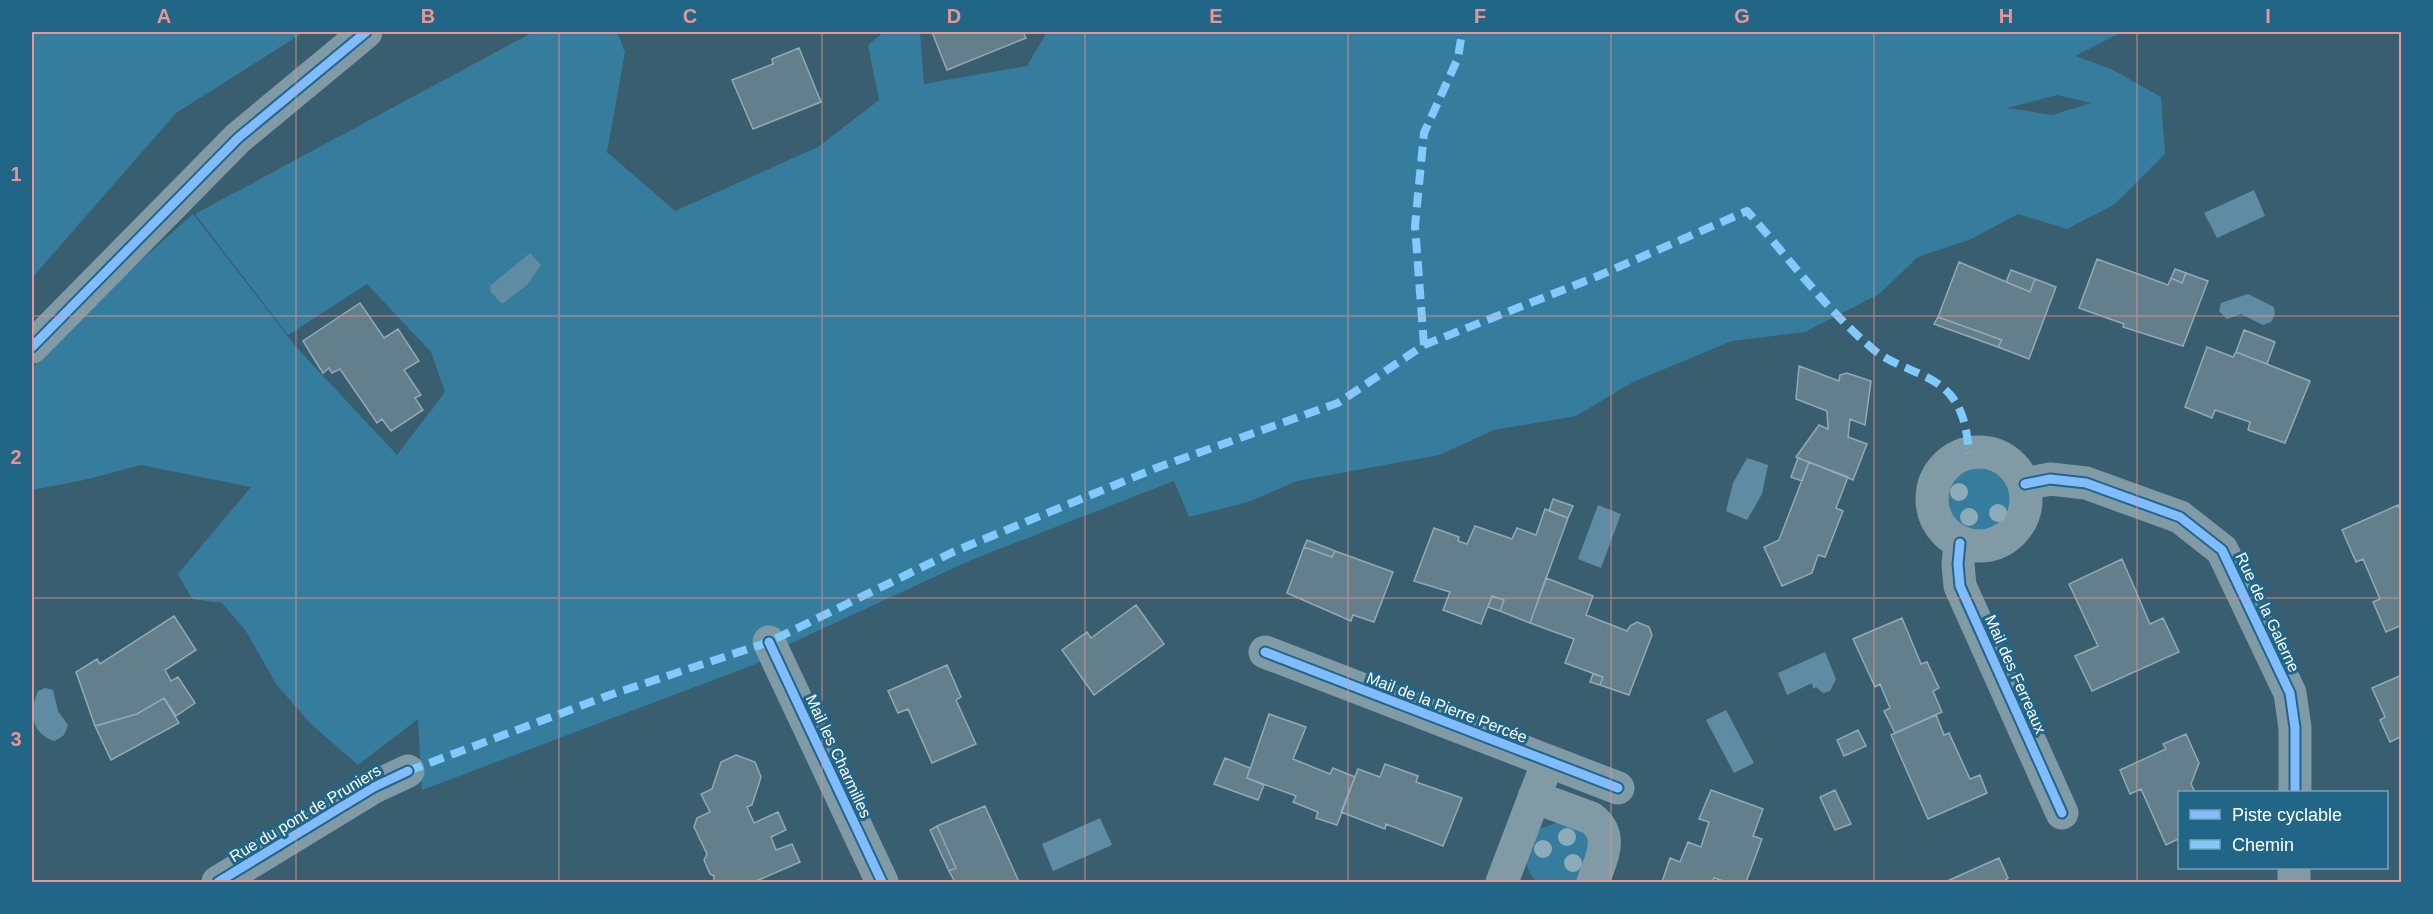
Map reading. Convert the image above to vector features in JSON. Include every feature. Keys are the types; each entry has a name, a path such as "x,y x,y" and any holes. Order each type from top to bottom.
{"street":[{"path":"32,347 238,138 366,32"},
{"path":"1989,452 2007,461 2025,484 2027,504 2021,523 2000,543 1990,546 1970,546 1960,543 1938,524 1932,505 1932,495 1938,476 1950,461 1969,453 1989,452"},
{"name":"Rue de la Galerne","path":"2025,484 2050,479 2086,483 2180,517 2222,550 2290,693 2295,728 2295,791"},
{"name":"Mail des Ferreaux","path":"1960,543 1958,564 1960,586 2062,813"},
{"name":"Mail les Charmilles","path":"769,642 882,882"},
{"name":"Mail de la Pierre Percée","path":"1265,652 1618,788"},
{"path":"1502,882 1547,762"},
{"name":"Rue du pont de Pruniers","path":"219,882 374,787 408,771"},
{"path":"1534,796 1591,818 1598,824 1603,832 1605,852 1593,882"}],"shaded area":[{"path":"32,32 304,32 176,113 32,278"},
{"path":"533,32 617,32 625,52 607,152 675,211 818,147 879,100 868,45 884,32 920,32 924,84 1027,66 1047,32 2122,32 2075,56 2113,70 2161,97 2165,154 2115,204 2067,229 2018,214 1969,240 1918,257 1879,294 1805,332 1732,341 1633,382 1576,416 1494,430 1439,455 1297,481 1248,502 1189,517 1174,481 971,560 785,646 756,664 422,790 418,719 358,765 310,723 276,684 246,631 222,603 192,599 178,574 251,487 141,465 84,480 32,490 32,368 91,305 193,214 296,347 397,455 445,392 431,352 367,284 288,335 195,214","holes":["2057,95 2091,103 2053,115 2007,108"]},
{"path":"2254,190 2265,216 2217,238 2204,213"},
{"path":"530,253 541,265 527,285 502,304 491,292 490,286"},
{"path":"2248,294 2274,307 2275,315 2271,322 2263,325 2241,314 2227,319 2219,311 2221,303"},
{"path":"1747,458 1768,465 1762,494 1747,520 1726,511 1733,483"},
{"path":"1979,466 1992,469 2002,476 2009,486 2012,499 2009,512 2002,522 1992,529 1979,532 1966,529 1956,522 1949,512 1946,499 1949,486 1956,476 1966,469"},
{"path":"1598,505 1621,514 1601,568 1578,559"},
{"path":"1825,652 1836,679 1830,691 1823,693 1816,687 1813,689 1812,683 1787,695 1778,673"},
{"path":"45,688 53,690 58,711 68,725 64,735 55,741 41,733 34,721 35,699 38,691"},
{"path":"1726,710 1754,763 1734,773 1706,720"},
{"path":"1100,818 1112,845 1053,871 1042,844"},
{"path":"1559,822 1585,833 1592,845 1581,882 1537,882 1528,869 1529,850 1539,829"}],"building":[{"path":"932,32 1023,32 1026,38 947,70"},
{"path":"799,48 821,102 753,129 732,80 773,64 772,59"},
{"path":"2097,259 2168,285 2171,278 2182,283 2186,273 2208,281 2183,346 2123,327 2124,324 2079,308"},
{"path":"1959,262 2030,292 2035,279 2056,287 2029,359 1998,347 2002,340 1938,317"},
{"path":"2175,269 2186,273 2182,283 2171,278"},
{"path":"2011,270 2035,279 2030,292 2006,282"},
{"path":"360,303 384,338 398,329 419,361 404,370 421,395 415,398 423,410 391,431 382,419 377,423 340,369 332,373 329,368 323,373 303,341"},
{"path":"1938,317 2002,340 1998,347 1934,324"},
{"path":"2244,330 2275,342 2267,364 2236,352"},
{"path":"2207,347 2233,357 2236,352 2310,381 2285,443 2248,430 2250,422 2215,410 2212,418 2185,407"},
{"path":"1799,366 1839,381 1840,375 1847,373 1871,381 1865,425 1850,419 1848,437 1867,444 1853,480 1796,457 1819,425 1828,429 1827,411 1796,399"},
{"path":"1798,458 1809,462 1802,481 1791,477"},
{"path":"1809,462 1848,477 1836,508 1843,511 1825,557 1818,555 1812,573 1782,586 1764,547 1779,540"},
{"path":"1553,499 1573,506 1568,518 1549,511"},
{"path":"2398,505 2402,513 2402,625 2386,632 2373,602 2380,599 2363,559 2356,562 2342,530"},
{"path":"1545,509 1568,518 1530,623 1500,611 1504,600 1492,596 1481,624 1443,610 1450,592 1414,581 1434,528 1459,537 1458,541 1467,544 1475,526 1512,539 1517,528 1536,535"},
{"path":"1307,540 1335,551 1332,557 1304,547"},
{"path":"1304,547 1332,557 1335,551 1393,572 1374,622 1353,615 1351,621 1287,593"},
{"path":"2122,559 2150,624 2163,618 2179,652 2092,691 2075,656 2098,646 2069,584"},
{"path":"1546,578 1593,596 1586,615 1627,631 1637,622 1649,627 1652,635 1629,695 1600,685 1603,677 1565,663 1574,639 1530,623"},
{"path":"1492,596 1504,600 1500,611 1488,607"},
{"path":"1136,605 1164,644 1094,695 1062,650 1087,632 1091,638"},
{"path":"174,616 196,650 165,670 171,681 178,677 195,703 176,716 164,698 137,714 95,726 76,672 97,659 100,664"},
{"path":"1902,618 1921,664 1927,662 1939,688 1933,691 1942,712 1895,733 1884,711 1890,708 1880,684 1875,687 1853,639"},
{"path":"947,665 961,697 956,700 976,744 932,763 908,709 898,713 888,691"},
{"path":"1593,674 1603,677 1600,685 1590,682"},
{"path":"2402,675 2402,741 2400,737 2390,742 2380,720 2385,717 2372,688"},
{"path":"164,698 179,723 111,760 95,726 137,714"},
{"path":"1269,714 1306,727 1293,759 1330,774 1333,768 1355,777 1337,825 1316,818 1318,812 1293,802 1296,796 1247,778"},
{"path":"1936,715 1944,735 1949,733 1970,779 1980,775 1987,793 1928,819 1891,735"},
{"path":"1858,730 1866,746 1844,756 1837,740"},
{"path":"2186,734 2199,763 2191,784 2194,791 2178,791 2178,839 2166,845 2141,789 2130,794 2120,770 2166,749 2163,744"},
{"path":"736,755 755,762 761,777 752,805 747,807 754,823 778,812 786,830 771,837 776,850 792,844 800,862 754,882 714,882 714,876 710,874 704,860 707,854 694,827 697,818 710,812 701,794 712,789 721,762"},
{"path":"1225,758 1250,768 1247,778 1264,785 1258,800 1214,784"},
{"path":"1385,764 1418,776 1416,782 1462,798 1443,846 1386,824 1385,829 1341,812 1358,769 1380,777"},
{"path":"1711,790 1763,809 1753,836 1762,839 1746,882 1727,882 1714,878 1712,882 1662,882 1670,858 1680,862 1688,842 1701,847 1709,822 1699,819"},
{"path":"1835,790 1851,824 1835,830 1820,797"},
{"path":"985,806 1019,882 955,882 949,871 956,868 937,826"},
{"path":"937,826 956,868 949,871 930,830"},
{"path":"1999,858 2008,878 2003,882 1945,882"}],"marked path":[{"path":"1424,345 1415,226 1424,133 1458,58 1462,32"},
{"path":"408,771 607,696 769,642 953,552 1156,468 1338,403 1424,345 1598,276 1747,211 1824,301 1856,334 1883,356 1935,382 1952,397 1963,417 1969,453"}],"cycle path":[{"path":"32,347 238,138 366,32"},
{"path":"2025,484 2050,479 2086,483 2180,517 2222,550 2290,693 2295,728 2295,791"},
{"path":"1960,543 1958,564 1960,586 2062,813"},
{"path":"769,642 882,882"},
{"path":"1265,652 1618,788"},
{"path":"218,882 374,787 408,771"}]}
